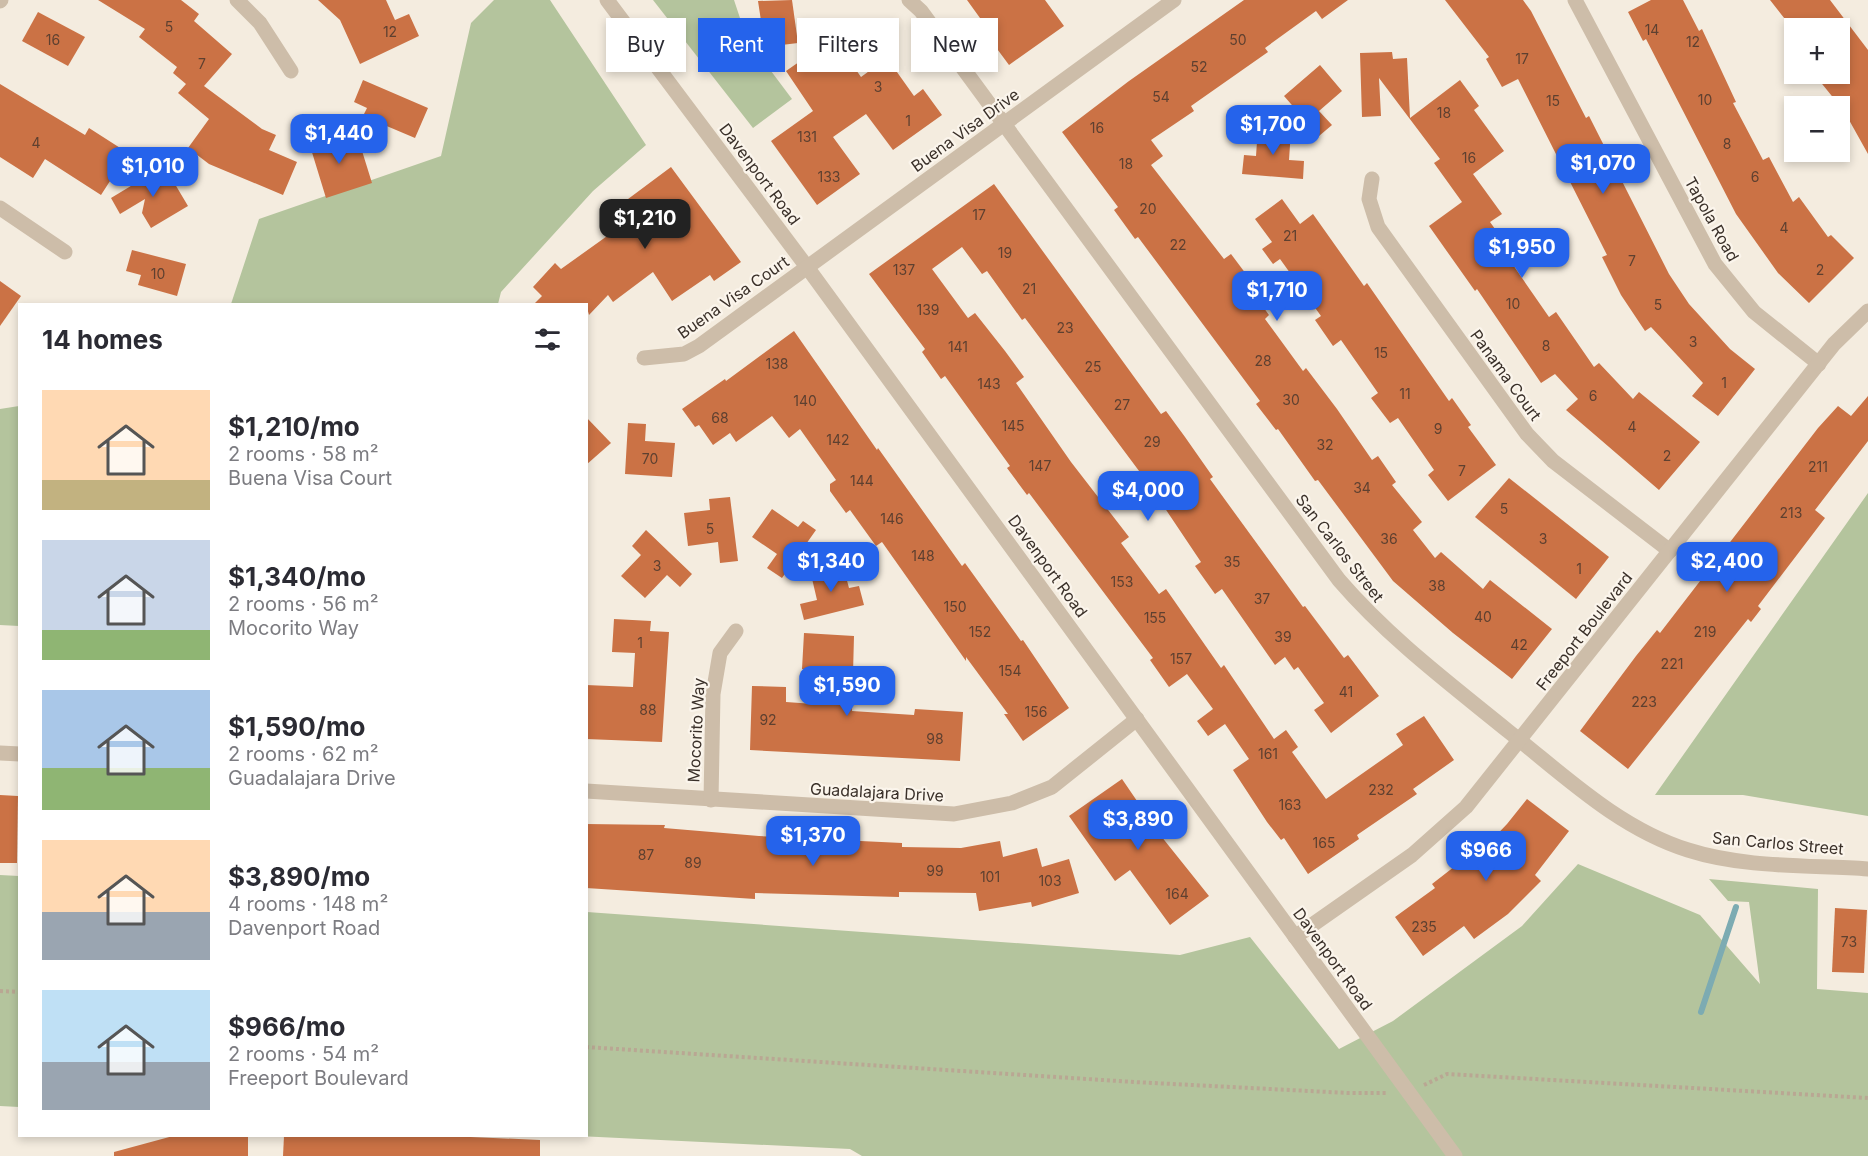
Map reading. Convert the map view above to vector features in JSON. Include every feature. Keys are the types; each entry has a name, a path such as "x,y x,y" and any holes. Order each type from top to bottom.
{"street":[{"path":"237,0 260,22 291,71"},
{"name":"Davenport Road","path":"607,0 807,267 1455,1156"},
{"name":"San Carlos Street","path":"909,0 921,11 1339,580 1397,641 1594,800 1638,830 1663,842 1691,851 1737,861 1868,869"},
{"name":"Buena Visa Drive","path":"807,267 1174,0"},
{"name":"Tapola Road","path":"1575,0 1715,264 1754,312 1819,364"},
{"name":"Panama Court","path":"1372,179 1370,199 1378,227 1527,434 1553,461 1670,551"},
{"path":"0,208 65,252"},
{"name":"Buena Visa Court","path":"644,358 684,354 699,346 807,267"},
{"name":"Freeport Boulevard","path":"1295,937 1412,855 1467,807 1834,344 1868,311"},
{"name":"Mocorito Way","path":"711,800 713,694 720,653 736,631"},
{"name":"Guadalajara Drive","path":"588,791 954,814 1000,806 1052,787 1137,719"},
{"path":"0,753 18,754"}],"path":[{"path":"0,992 18,992"},
{"path":"588,1047 1348,1093 1408,1093 1448,1074 1868,1098"}],"green space":[{"path":"494,0 550,0 646,145 593,191 501,292 498,303 231,303 259,219 441,156 471,23"},
{"path":"653,0 734,0 740,18 698,18 698,58 686,42 686,18 667,18"},
{"path":"709,72 772,72 792,99 753,128"},
{"path":"18,406 18,626 0,625 0,409"},
{"path":"1868,493 1868,816 1743,795 1655,795"},
{"path":"1578,864 1700,915 1760,984 1749,902 1728,901 1709,879 1818,889 1817,989 1868,993 1868,1156 862,1156 850,1149 588,1136 588,912 1180,955 1250,937 1339,1049 1393,1021 1522,926"},
{"path":"0,875 18,876 18,1107 0,1106"}],"building":[{"path":"98,0 181,0 199,14 194,21 232,54 204,86 262,129 276,135 269,150 297,162 283,195 209,164 188,148 209,119 178,93 186,84 173,73 177,67 139,37 145,29"},
{"path":"318,0 386,0 395,20 409,14 419,36 360,64 340,20"},
{"path":"792,0 797,43 785,45 785,18 761,18 758,1"},
{"path":"967,0 1045,0 1064,26 1009,65 998,50 998,18 980,18"},
{"path":"1244,0 1348,0 1322,19 1316,11 1265,48 1268,52 1191,106 1194,111 1151,140 1163,156 1151,165 1224,259 1231,254 1246,274 1241,277 1269,315 1265,319 1303,371 1306,368 1372,460 1378,456 1396,482 1392,485 1422,522 1413,530 1435,558 1441,552 1483,589 1490,580 1552,629 1512,679 1453,633 1393,581 1318,480 1315,481 1278,429 1276,430 1256,404 1260,401 1138,237 1135,239 1114,210 1118,207 1062,132 1129,81"},
{"path":"1445,0 1523,0 1531,11 1586,118 1589,116 1669,274 1689,304 1730,349 1755,369 1718,416 1692,396 1703,383 1651,327 1645,331 1621,295 1602,257 1607,255 1518,79 1502,87 1486,59 1489,57"},
{"path":"1651,0 1683,0 1699,31 1702,29 1736,102 1733,103 1763,160 1769,157 1793,202 1799,197 1828,237 1831,235 1854,258 1809,303 1778,273 1736,214 1646,39 1643,41 1628,12"},
{"path":"1770,0 1830,0 1844,18 1784,18"},
{"path":"38,12 85,37 68,66 22,41"},
{"path":"1850,26 1868,50 1868,154 1850,122 1850,96 1832,96 1822,84 1850,84"},
{"path":"1392,52 1393,59 1407,58 1410,118 1460,80 1479,106 1474,110 1504,151 1473,174 1502,214 1490,222 1518,261 1513,265 1549,317 1556,312 1594,367 1599,363 1633,399 1639,392 1700,442 1659,490 1566,410 1578,399 1555,374 1541,383 1477,289 1475,291 1429,226 1462,202 1434,163 1440,159 1379,78 1381,116 1362,117 1360,53"},
{"path":"797,63 797,72 858,72 861,77 868,72 897,72 914,96 923,89 942,115 893,150 866,114 833,137 860,174 817,205 771,141 813,111 786,71"},
{"path":"1320,65 1342,91 1319,111 1332,125 1319,136 1284,96"},
{"path":"363,80 428,108 415,138 363,116 367,108 354,102"},
{"path":"0,84 85,135 89,128 128,153 101,195 45,159 33,178 0,157"},
{"path":"1258,127 1291,130 1289,160 1304,161 1303,179 1242,174 1244,155 1256,156"},
{"path":"323,131 328,147 358,138 372,183 326,198 307,136"},
{"path":"671,167 741,262 714,281 710,275 672,301 653,272 613,302 608,295 589,315 588,303 535,303 542,296 533,287 555,263 561,269 631,219 620,205"},
{"path":"159,169 166,169 188,206 151,228 142,213 145,199 120,214 111,198"},
{"path":"994,184 1161,414 1166,411 1185,437 1213,477 1210,479 1303,607 1305,606 1344,658 1348,655 1379,696 1331,733 1314,710 1324,703 1298,667 1294,670 1285,657 1275,665 1222,589 1215,594 1195,566 1201,562 1148,483 1025,318 1022,320 987,271 982,274 962,247 932,269 968,318 975,313 1024,377 1016,383 1071,462 1129,537 1121,543 1159,594 1166,589 1221,668 1224,665 1274,739 1286,730 1298,747 1292,752 1326,799 1403,745 1396,734 1424,716 1454,760 1413,789 1417,794 1357,835 1359,839 1308,874 1284,838 1281,840 1267,822 1233,770 1249,759 1225,724 1208,736 1197,721 1213,709 1187,674 1169,687 1150,660 1153,658 1029,493 1027,495 1007,468 1010,466 945,376 941,379 922,352 925,349 869,274"},
{"path":"1282,199 1300,224 1313,214 1364,286 1367,283 1449,401 1452,398 1471,425 1468,427 1496,465 1448,501 1428,475 1434,470 1398,418 1390,423 1371,398 1378,393 1341,340 1333,346 1315,320 1321,316 1280,259 1273,264 1262,249 1272,242 1255,219"},
{"path":"132,250 186,264 177,296 138,285 141,275 126,271"},
{"path":"0,281 21,296 0,326"},
{"path":"794,331 877,450 878,448 962,566 965,563 1021,641 1023,640 1069,708 1023,741 1004,714 1008,714 966,657 966,661 882,542 876,546 850,510 846,513 830,491 830,484 836,480 800,429 789,438 772,416 736,442 730,433 713,445 699,425 695,427 682,409 725,379 726,381"},
{"path":"1868,396 1868,441 1815,510 1825,518 1758,606 1761,609 1751,622 1748,619 1628,769 1580,731 1657,630 1660,633 1818,428 1838,406 1851,416"},
{"path":"588,419 611,443 588,463"},
{"path":"628,423 646,424 645,441 675,443 672,477 625,474"},
{"path":"1509,478 1609,557 1576,599 1475,517"},
{"path":"730,497 738,561 720,563 718,542 688,546 684,513 710,510 709,499"},
{"path":"772,509 798,527 803,521 816,530 782,578 767,568 777,554 752,537"},
{"path":"646,530 692,574 680,587 667,575 645,598 621,576 641,555 632,546"},
{"path":"842,562 849,588 859,586 864,605 804,620 800,604 817,600 810,570"},
{"path":"614,619 651,621 650,631 669,632 662,742 588,739 588,685 633,687 635,653 612,652"},
{"path":"804,633 854,636 852,711 914,715 915,709 963,712 960,761 750,750 752,686 786,687 786,702 828,705 830,670 802,669"},
{"path":"1122,779 1161,836 1209,896 1170,925 1130,870 1115,881 1069,816"},
{"path":"0,795 18,796 17,863 0,863"},
{"path":"1527,799 1569,831 1535,875 1541,881 1508,914 1474,939 1464,926 1423,956 1395,917 1435,888 1432,884 1459,863 1464,869 1507,824"},
{"path":"588,824 665,825 664,828 759,836 902,843 902,847 961,848 1000,841 1003,857 1037,848 1042,867 1069,859 1079,893 1032,907 1031,902 979,911 976,893 899,892 899,897 755,893 755,899 588,888"},
{"path":"1835,908 1867,910 1864,973 1832,972"},
{"path":"169,1137 248,1137 248,1156 114,1156 114,1152"},
{"path":"284,1137 471,1137 540,1140 540,1156 283,1156"}],"waterway":[{"path":"1701,1012 1736,907"}]}
